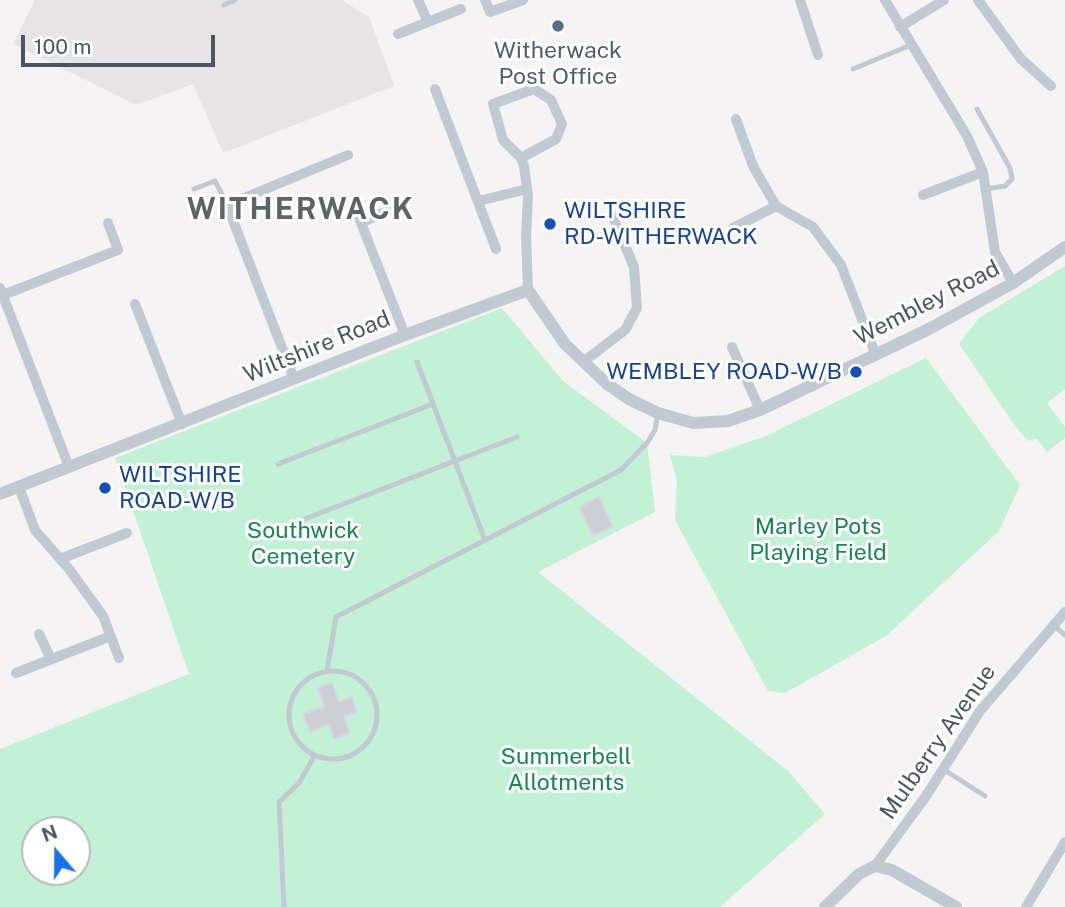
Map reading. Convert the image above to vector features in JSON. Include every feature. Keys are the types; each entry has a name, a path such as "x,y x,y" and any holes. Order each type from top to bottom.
{"street":[{"path":"418,0 428,22"},
{"path":"485,0 490,12 523,0"},
{"path":"800,0 818,55"},
{"path":"885,0 967,136 983,172 995,252 1013,284"},
{"path":"900,27 944,0"},
{"path":"978,0 1021,58 1051,86"},
{"path":"398,34 461,9"},
{"path":"435,89 496,250"},
{"path":"521,158 556,139 562,124 551,100 534,89 493,104 503,141 521,158 527,189 528,290"},
{"path":"736,119 753,166 776,206 813,227 841,265 876,353"},
{"path":"295,379 227,205 348,155"},
{"path":"923,195 983,172"},
{"path":"479,201 527,189"},
{"path":"355,204 405,335"},
{"path":"733,228 776,206"},
{"path":"361,223 391,209"},
{"path":"583,362 625,330 637,308 634,267 612,215"},
{"path":"69,467 1,292 118,250 108,223"},
{"name":"Wembley Road","path":"528,290 565,344 607,384 629,399 658,413 693,422 728,421 760,410 929,329 1013,284 1065,247"},
{"name":"Wiltshire Road","path":"0,494 405,335 528,290"},
{"path":"135,304 182,424"},
{"path":"732,346 760,410"},
{"path":"19,487 35,530 103,616 119,658"},
{"path":"60,559 127,533"},
{"name":"Mulberry Avenue","path":"875,866 980,711 1065,612"},
{"path":"39,634 51,659"},
{"path":"16,673 111,636"},
{"path":"1027,907 1065,842"},
{"path":"825,907 859,874 875,866 892,870 956,907"}],"lane":[{"path":"224,5 235,0"},
{"path":"853,69 911,45"},
{"path":"977,109 1010,168 1012,179 1005,186 986,189"},
{"path":"194,189 215,181 227,205"},
{"path":"417,362 485,540"},
{"path":"278,464 433,404"},
{"path":"327,671 336,617 621,470 647,443 655,430 658,413"},
{"path":"297,522 517,438"},
{"path":"1053,625 1065,635"},
{"path":"327,671 342,671 361,681 375,699 378,713 376,728 369,741 344,758 329,759 315,755 303,747 290,723 294,695 313,675 327,671"},
{"path":"284,907 279,802 299,783 315,755"},
{"path":"943,769 985,796"}],"shaded area":[{"path":"35,0 342,0 369,17 394,86 223,153 193,84 136,105 13,44"}],"green space":[{"path":"1065,266 1065,389 1047,403 1065,427 1065,438 1047,452 1036,438 1029,441 1018,430 959,344 979,318"},
{"name":"Southwick Cemetery","path":"502,308 563,381 647,443 655,512 538,572 788,771 825,814 720,907 0,907 0,749 189,674 115,458"},
{"name":"Marley Pots Playing Field","path":"926,358 1020,485 999,531 886,636 785,693 768,691 675,520 677,481 670,455 705,457 766,436"}],"building":[{"path":"599,497 613,527 593,536 579,507"},
{"path":"332,683 339,702 352,697 357,712 344,717 350,733 334,739 329,725 310,732 303,714 324,706 318,688"}],"place":[{"name":"Witherwack Post Office","path":"558,26"},
{"name":"WILTSHIRE RD-WITHERWACK","path":"550,224"},
{"name":"WEMBLEY ROAD-W/B","path":"856,372"},
{"name":"WILTSHIRE ROAD-W/B","path":"105,488"}],"district":[{"name":"WITHERWACK","path":"301,210"}],"park label":[{"name":"Summerbell Allotments","path":"566,770"}]}
